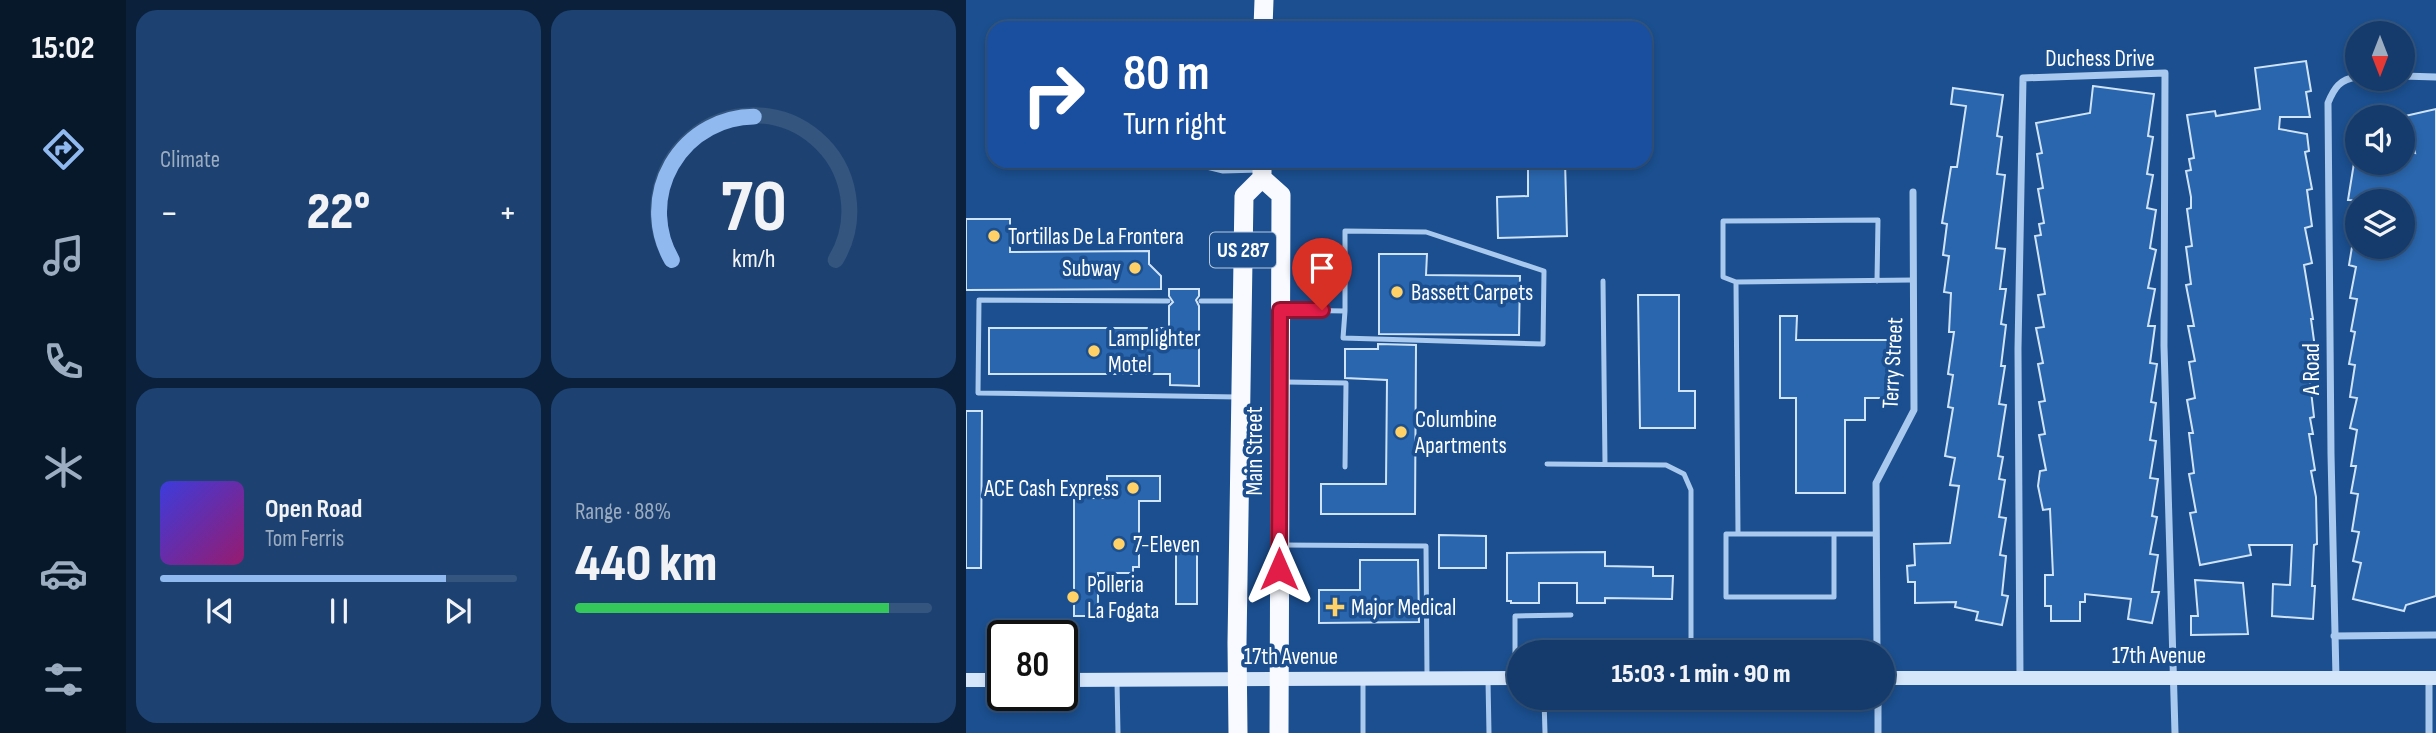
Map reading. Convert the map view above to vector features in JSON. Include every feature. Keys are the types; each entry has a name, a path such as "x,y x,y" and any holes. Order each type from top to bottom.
{"highway":[{"path":"1263,21 1264,0"},
{"name":"Main Street","path":"1238,733 1244,196 1262,168 1281,195 1279,733"}],"main road":[{"name":"17th Avenue","path":"1078,680 1507,678"},
{"name":"17th Avenue","path":"1895,678 2432,678"},
{"path":"966,680 987,680"}],"street":[{"name":"Duchess Drive","path":"2021,678 2018,349 2023,78 2165,74 2164,346 2175,733"},
{"path":"2415,76 2436,77"},
{"name":"A Road","path":"2336,678 2330,454 2328,103 2334,89 2345,80"},
{"name":"Terry Street","path":"1877,640 1876,483 1914,410 1913,192"},
{"path":"2334,636 2436,635"},
{"path":"2429,733 2432,678"},
{"path":"1878,710 1878,733"}],"lane":[{"path":"1211,168 1223,171 1262,168"},
{"path":"1877,281 1878,220 1723,221 1723,277 1736,282 1913,281"},
{"path":"1345,231 1426,232 1544,271 1543,344 1343,338 1345,311 1345,231"},
{"path":"1603,281 1605,464"},
{"path":"1736,282 1738,534"},
{"path":"1168,301 979,300 978,393 1241,397"},
{"path":"1201,301 1242,301"},
{"path":"1280,310 1345,311"},
{"path":"1279,382 1346,383 1345,467"},
{"path":"1547,464 1666,465 1684,474 1691,490 1691,640"},
{"path":"1834,534 1834,597 1726,597 1726,534 1834,534 1876,534"},
{"path":"1279,545 1426,545 1427,678"},
{"path":"1516,640 1515,616 1571,615"},
{"path":"1363,678 1363,733"},
{"path":"1488,678 1489,733"},
{"path":"1116,679 1118,733"},
{"path":"1544,710 1545,733"}],"building":[{"path":"2306,61 2311,91 2306,92 2310,117 2280,117 2279,129 2307,134 2309,151 2305,152 2312,189 2307,190 2312,226 2305,228 2312,263 2304,265 2316,355 2307,356 2314,417 2310,418 2313,434 2309,434 2315,470 2311,471 2316,497 2317,544 2314,545 2313,619 2272,616 2273,584 2290,585 2292,545 2249,545 2251,555 2200,565 2190,513 2196,512 2189,474 2194,473 2189,433 2193,433 2187,400 2195,398 2189,362 2195,361 2188,326 2194,326 2186,285 2191,284 2186,247 2192,246 2187,209 2191,208 2191,197 2186,171 2191,170 2189,159 2194,158 2187,115 2215,111 2216,116 2260,109 2255,68"},
{"path":"2093,86 2154,94 2148,136 2153,137 2147,174 2153,175 2147,208 2156,210 2150,248 2156,250 2148,288 2155,289 2148,326 2155,326 2150,363 2157,364 2151,402 2156,403 2150,440 2156,441 2150,478 2158,479 2152,516 2157,517 2150,554 2158,555 2152,592 2159,592 2152,623 2128,619 2131,599 2085,594 2085,602 2080,602 2080,621 2051,621 2051,606 2045,606 2045,575 2053,575 2050,509 2043,510 2038,486 2040,471 2046,470 2039,435 2045,434 2039,402 2045,401 2038,364 2043,363 2036,328 2044,327 2038,295 2045,294 2035,236 2041,235 2039,224 2044,223 2038,189 2043,188 2037,154 2042,153 2036,123 2090,113"},
{"path":"1953,88 2003,95 1997,136 2002,137 1997,174 2005,175 1996,248 2005,249 2000,289 2006,289 2001,324 2006,325 2001,366 2005,366 1999,404 2006,405 1998,456 2003,457 1999,479 2005,480 1999,517 2006,518 2000,555 2006,556 2002,595 2008,596 2002,625 1976,620 1978,612 1955,607 1956,602 1915,603 1915,582 1908,582 1907,566 1915,565 1914,544 1950,543 1959,486 1950,485 1955,458 1945,456 1953,408 1948,407 1953,375 1948,374 1954,332 1949,332 1951,293 1944,292 1949,256 1943,255 1947,224 1942,223 1951,167 1957,167 1966,106 1951,104"},
{"path":"2436,109 2436,596 2406,605 2404,611 2353,599 2361,563 2353,561 2359,532 2352,531 2358,494 2351,493 2356,466 2351,466 2357,430 2350,428 2357,398 2350,397 2355,365 2349,364 2357,299 2350,298 2356,267 2349,265 2350,259 2415,259 2415,189 2350,189 2352,175 2415,175 2415,114"},
{"path":"1528,168 1565,168 1567,236 1498,238 1497,197 1528,196"},
{"path":"966,219 1010,219 1010,252 1149,251 1149,264 1161,276 1161,289 966,290"},
{"path":"1379,254 1427,254 1426,275 1520,276 1519,335 1379,334"},
{"name":"Lamplighter Motel","path":"1169,289 1199,289 1196,300 1199,306 1199,386 1170,385 1170,374 989,374 989,328 1169,328 1169,306 1173,302"},
{"path":"1638,295 1679,295 1679,391 1695,391 1695,428 1640,428"},
{"path":"1780,316 1797,316 1796,340 1888,340 1888,398 1865,398 1865,420 1845,420 1845,493 1796,493 1796,398 1780,398"},
{"name":"Columbine Apartments","path":"1378,344 1416,345 1415,514 1321,514 1321,484 1386,484 1387,380 1345,378 1345,349 1378,349"},
{"path":"966,411 982,411 981,568 966,568"},
{"path":"1107,476 1160,476 1160,501 1139,501 1139,567 1133,567 1133,573 1098,573 1098,616 1074,616 1074,498 1107,498"},
{"path":"1439,535 1486,536 1486,568 1439,568"},
{"path":"1605,552 1605,566 1653,567 1653,576 1673,576 1672,599 1605,598 1605,603 1577,603 1577,583 1539,583 1539,603 1507,601 1507,553"},
{"name":"7-Eleven","path":"1176,553 1197,553 1197,604 1176,604"},
{"path":"1360,560 1418,560 1419,622 1319,623 1319,590 1360,590"},
{"path":"2195,580 2243,583 2248,634 2191,635 2191,616 2198,616"}],"place":[{"name":"Tortillas De La Frontera","path":"994,236"},
{"name":"Subway","path":"1135,268"},
{"name":"Bassett Carpets","path":"1397,292"},
{"name":"Lamplighter Motel","path":"1094,351"},
{"name":"Columbine Apartments","path":"1401,432"},
{"name":"ACE Cash Express","path":"1133,488"},
{"name":"7-Eleven","path":"1119,544"},
{"name":"Polleria La Fogata","path":"1073,597"},
{"name":"Major Medical","path":"1335,607"}],"route":[{"path":"1279,569 1280,310 1322,310"}]}
